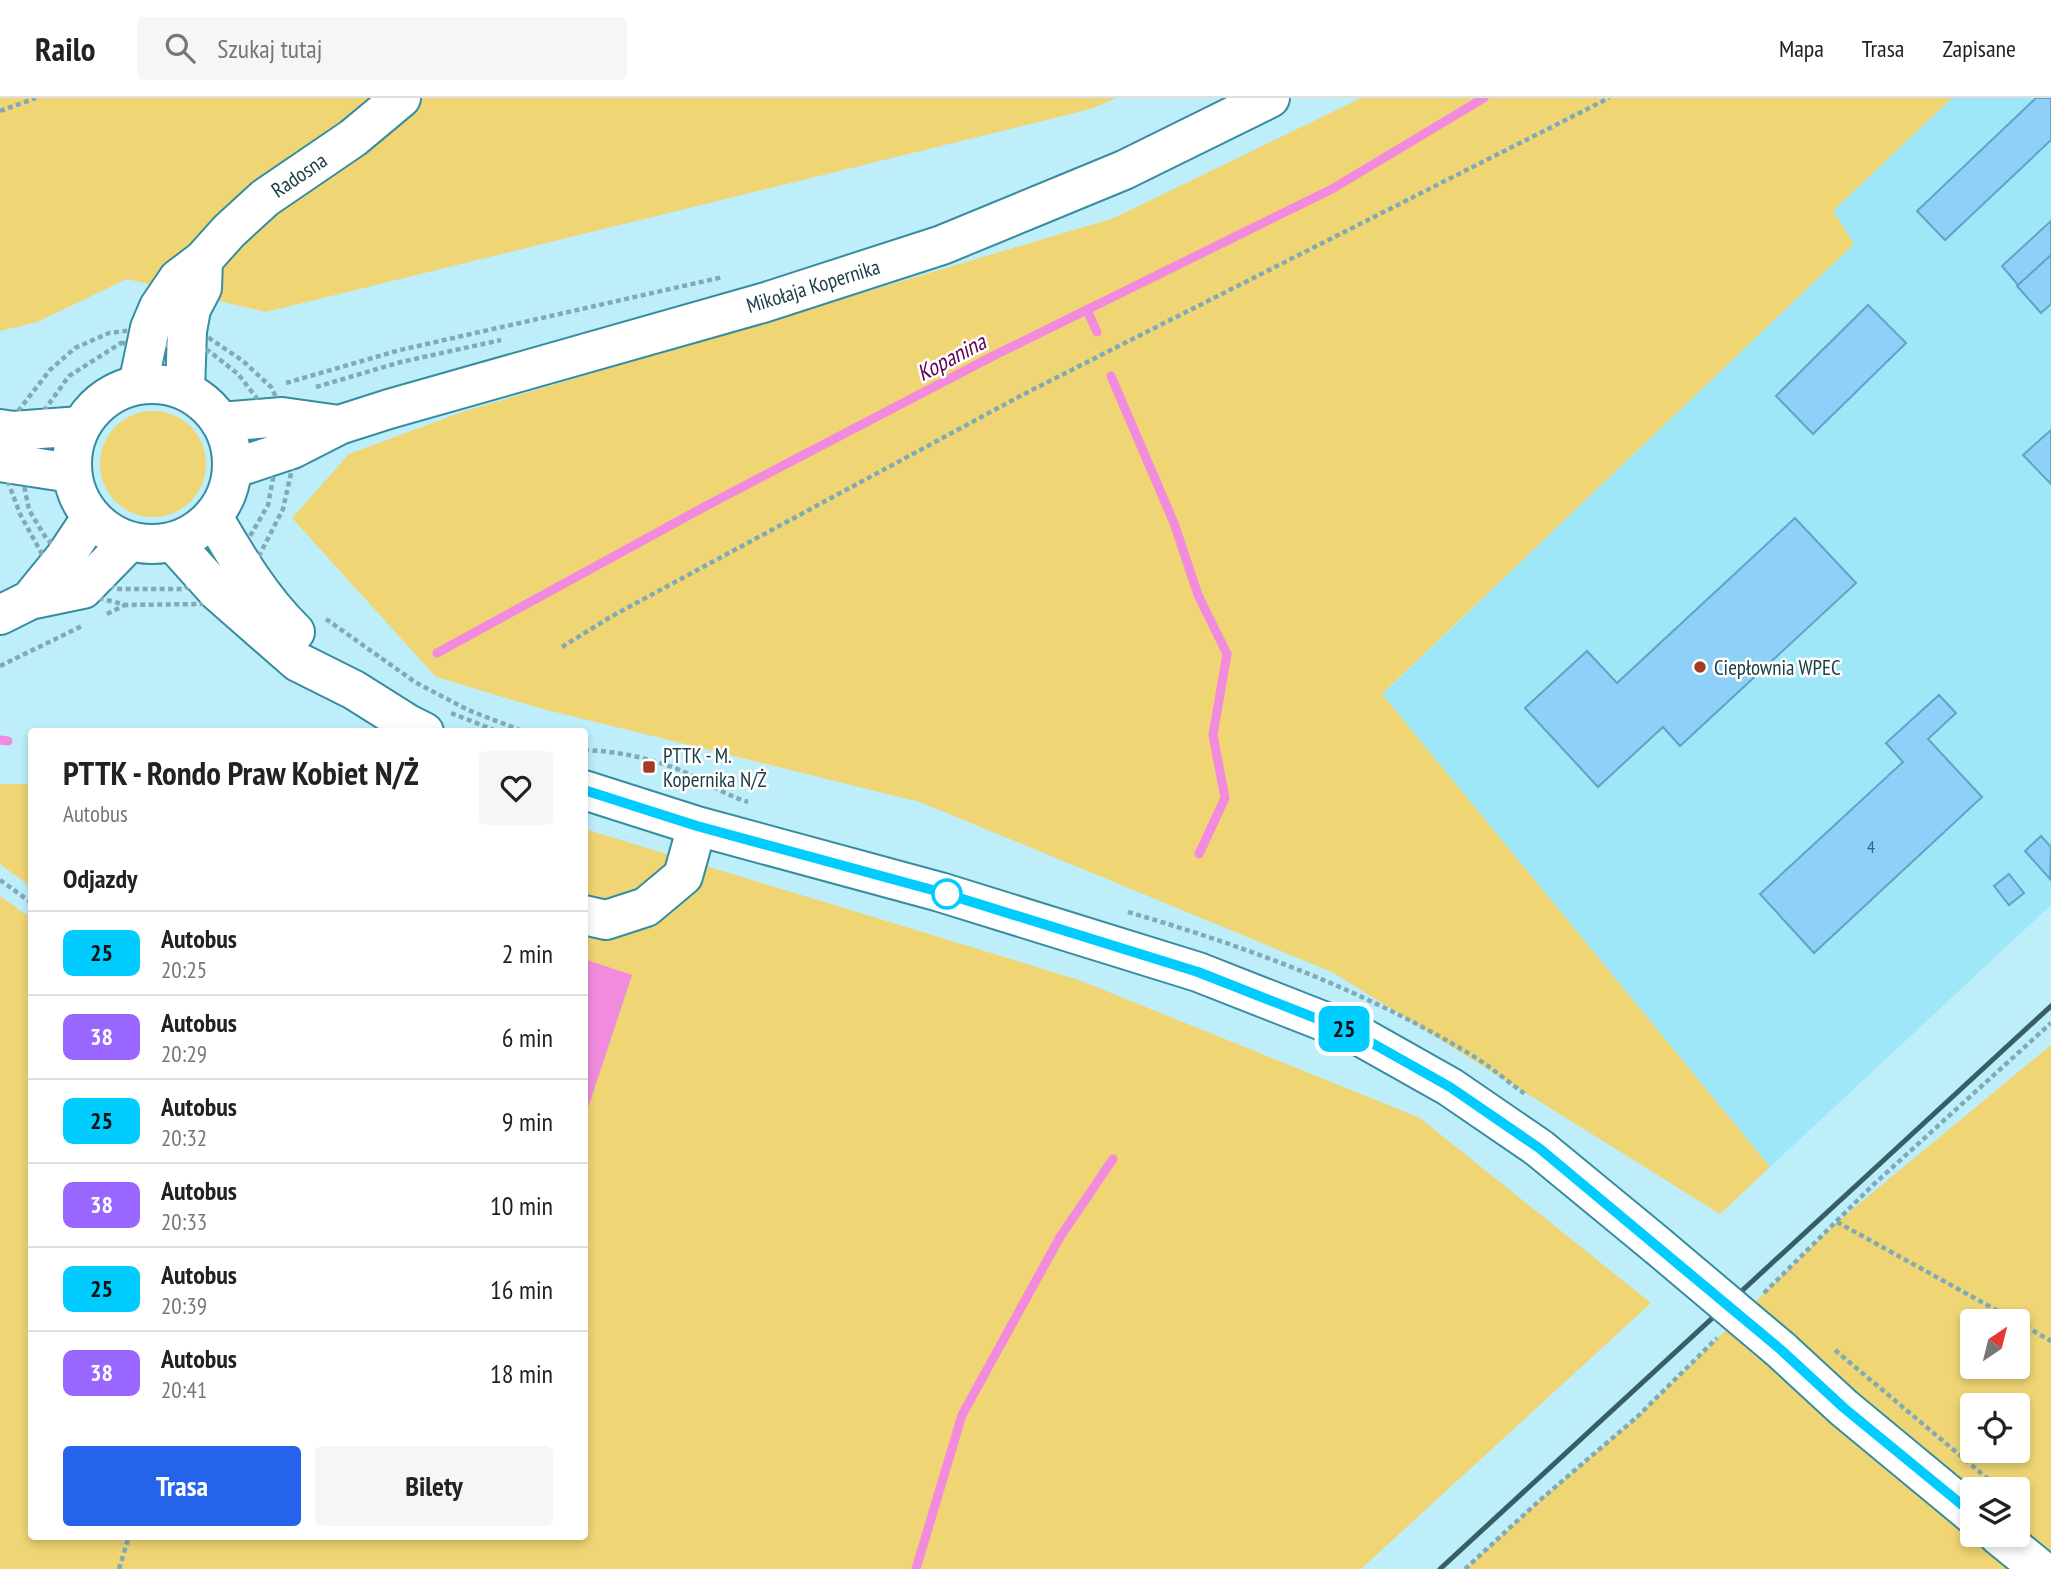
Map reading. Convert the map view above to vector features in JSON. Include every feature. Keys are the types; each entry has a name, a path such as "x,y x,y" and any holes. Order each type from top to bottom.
{"street":[{"name":"Radosna","path":"138,385 149,328 178,279 203,260 229,231 265,198 353,138 401,98"},
{"name":"Mikołaja Kopernika","path":"220,422 278,408 339,425 766,302 942,245 1124,170 1270,98"},
{"path":"185,391 187,331 191,309 202,288 203,260"},
{"path":"163,384 185,391 205,404 220,422 230,443 233,469 227,495 213,517 194,534 173,542 151,545 129,542 109,533 91,517 78,497 71,473 72,449 80,426 95,406 115,392 138,385 163,384"},
{"name":"Mikołaja Kopernika","path":"233,469 278,408"},
{"path":"5,446 80,426"},
{"path":"5,446 71,473"},
{"path":"82,600 91,517"},
{"path":"213,517 252,561 277,614 354,690 432,720"},
{"path":"15,608 82,600 129,542"},
{"path":"173,542 252,561"},
{"path":"588,791 697,826 940,892 1198,972 1356,1034 1450,1087 1539,1148 1780,1349 1844,1408 1960,1504"},
{"path":"588,916 606,920 646,907 683,876 697,826"},
{"path":"2013,1547 2040,1569"}],"path":[{"path":"0,111 36,98"},
{"path":"562,647 624,610 1026,393 1609,98"},
{"path":"278,408 400,349 731,275"},
{"path":"149,328 187,331 209,338 243,361 278,408 292,469 283,509 252,561 201,604 125,605 82,600 43,556 10,493 5,446 15,415 50,370 75,348 109,333 149,328"},
{"path":"314,388 401,362 508,338"},
{"path":"0,666 82,600 99,598 125,605"},
{"path":"321,615 365,649 415,682 468,710 515,728"},
{"path":"432,720 477,728"},
{"path":"0,880 28,900"},
{"path":"1837,1222 1994,1309"},
{"path":"2030,1329 2051,1341"},
{"path":"1826,1343 1986,1477"},
{"path":"119,1569 128,1540"}],"shaded area":[{"path":"0,98 1116,98 1091,109 266,312 127,279 37,322 0,331"},
{"path":"1361,98 1952,98 1833,211 1854,244 1382,694 1770,1167 1720,1214 1332,972 920,802 539,708 436,677 292,518 349,454 462,412 1114,218"},
{"path":"1952,98 2051,98 2051,905 1770,1167 1382,695 1854,244 1832,211"},
{"path":"153,411 173,415 190,427 202,444 206,464 202,484 190,501 173,513 153,517 133,513 116,501 104,484 100,464 104,444 116,427 133,415"},
{"path":"0,784 28,784 28,885 0,864"},
{"path":"588,830 1079,980 1420,1118 1651,1303 1361,1569 0,1569 0,896 28,916 28,1540 588,1540"},
{"path":"588,960 632,975 588,1108"},
{"path":"2051,1045 2051,1569 1465,1569 1637,1417 1837,1222"}],"building":[{"path":"2036,98 2051,98 2051,140 1945,240 1917,211"},
{"path":"2051,221 2051,255 2018,285 2002,266"},
{"path":"2051,255 2051,304 2041,313 2017,286"},
{"path":"1868,305 1906,343 1813,434 1776,396"},
{"path":"2051,430 2051,484 2023,455"},
{"name":"Ciepłownia WPEC","path":"1795,518 1856,583 1680,746 1663,727 1598,787 1525,708 1587,651 1617,683"},
{"path":"1939,695 1956,713 1928,739 1982,797 1814,953 1760,894 1903,762 1886,743"},
{"path":"2041,836 2051,847 2050,879 2025,851"},
{"path":"2009,874 2024,893 2009,905 1994,886"}],"waterway":[{"name":"Kopanina","path":"437,653 704,507 993,356 1332,189 1484,98"},
{"path":"1087,310 1097,332"},
{"path":"1111,376 1174,523 1198,595 1227,654 1213,735 1225,798 1199,854"},
{"name":"Kopanina","path":"0,740 8,741"},
{"path":"916,1569 962,1415 1060,1237 1113,1159"}],"railway":[{"path":"1440,1569 2051,1006"}],"bus line":[{"name":"25","path":"588,791 697,826 940,892 1198,972 1356,1034 1450,1087 1539,1148 1960,1503"}],"place":[{"name":"Ciepłownia WPEC","path":"1700,667"},
{"name":"PTTK - M. Kopernika N/Ż","path":"649,767"}]}
